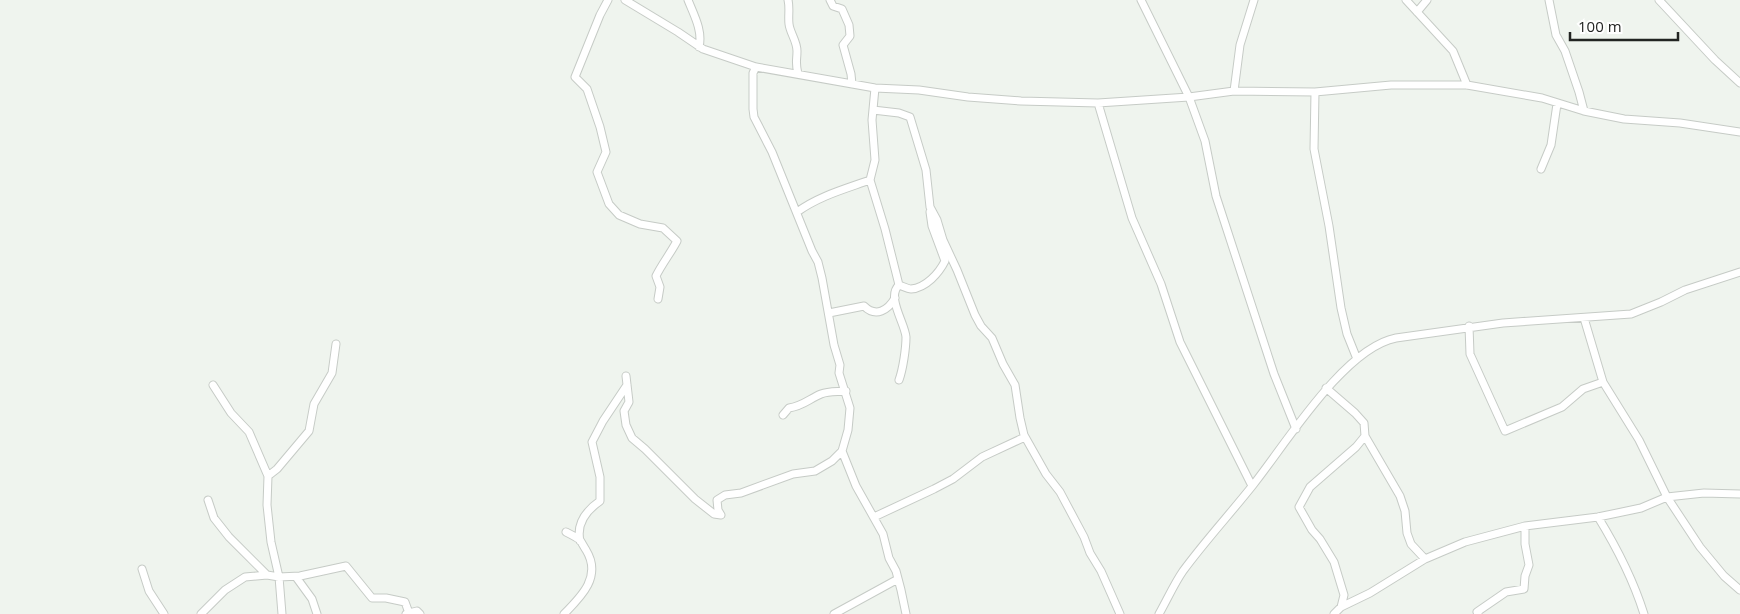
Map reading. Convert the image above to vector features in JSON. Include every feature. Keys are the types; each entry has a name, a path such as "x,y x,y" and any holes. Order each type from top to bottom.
{"street":[{"path":"608,0 600,15 575,78 587,89 600,126 606,152 597,172 609,204 619,215 640,224 662,228 677,241 656,276 660,287 658,299"},
{"path":"625,0 678,32 698,47 756,67 875,88 919,90 968,97 1021,101 1098,103 1234,92 1315,92 1391,85 1467,85 1542,98 1556,104 1584,111 1624,118 1680,123 1740,132"},
{"path":"688,0 700,30 698,47"},
{"path":"788,0 790,7 789,24 796,44 795,60 798,74"},
{"path":"830,0 833,6 842,9 849,25 850,36 843,45 852,84"},
{"path":"1141,0 1189,97 1205,141 1219,205 1274,374 1296,429"},
{"path":"1234,92 1240,45 1254,0"},
{"path":"1406,0 1453,51 1467,85"},
{"path":"1417,12 1427,0"},
{"path":"1549,0 1556,35 1565,50 1580,92 1584,111"},
{"path":"1659,0 1715,60 1740,83"},
{"path":"626,376 629,402 624,411 626,425 632,438 695,500 714,514 721,516 717,500 792,474 815,472 832,462 842,451 848,430 850,408 839,374 840,365 834,345 818,262 772,152 754,117 753,72 756,67"},
{"path":"875,88 872,120 875,160 870,180 899,285 896,288 895,298 906,336 899,380"},
{"path":"1315,92 1314,149 1347,334 1357,359"},
{"path":"1098,103 1132,218 1161,284 1180,342 1252,486"},
{"path":"1541,168 1551,146 1556,104"},
{"path":"873,110 899,113 910,117 926,170 932,226 945,261 938,274 924,284 911,289 899,285"},
{"path":"797,212 808,204 827,195 870,180"},
{"path":"930,207 975,314 981,326 992,338 1015,386 1020,418 1026,437 1046,474 1060,492 1084,537 1120,614"},
{"path":"1159,614 1182,572 1252,486 1326,388 1375,345 1387,339 1469,326 1631,314 1685,290 1740,272"},
{"path":"829,313 864,306 873,312 882,311 888,308 895,298"},
{"path":"1584,318 1603,382 1639,440 1668,497 1700,547 1724,576 1740,590"},
{"path":"1469,326 1470,354 1505,431 1562,407 1583,389 1603,382"},
{"path":"268,476 277,469 309,431 314,404 332,373 336,344"},
{"path":"213,385 231,413 249,432 268,476 267,506 271,542 279,577 282,614"},
{"path":"564,614 588,586 593,574 591,558 580,541 578,532 582,519 600,501 600,477 592,442 603,421 627,385"},
{"path":"1326,388 1355,412 1364,423 1365,436 1400,496 1405,511 1411,544 1425,559"},
{"path":"783,416 789,408 799,407 823,393 846,391"},
{"path":"1341,607 1344,595 1334,562 1299,507 1310,487 1356,447 1365,436"},
{"path":"874,516 934,489 953,479 982,457 1026,437"},
{"path":"842,451 856,486 883,534 889,558 898,579 906,614"},
{"path":"1334,614 1341,607 1425,559 1465,542 1525,526 1598,517 1641,508 1668,497 1704,492 1740,494"},
{"path":"208,500 214,518 229,537 268,574"},
{"path":"1598,517 1617,548 1638,594 1644,614"},
{"path":"1478,614 1477,612 1506,592 1524,589 1525,576 1529,565 1525,544 1525,526"},
{"path":"566,532 580,541"},
{"path":"201,614 225,590 244,578 268,574 279,577 296,577 346,566 372,598 386,598 405,602 408,613 417,611 420,614"},
{"path":"142,569 149,591 164,614"},
{"path":"296,577 312,598 317,614"},
{"path":"834,614 898,579"},
{"path":"1344,595 1355,600"}]}
